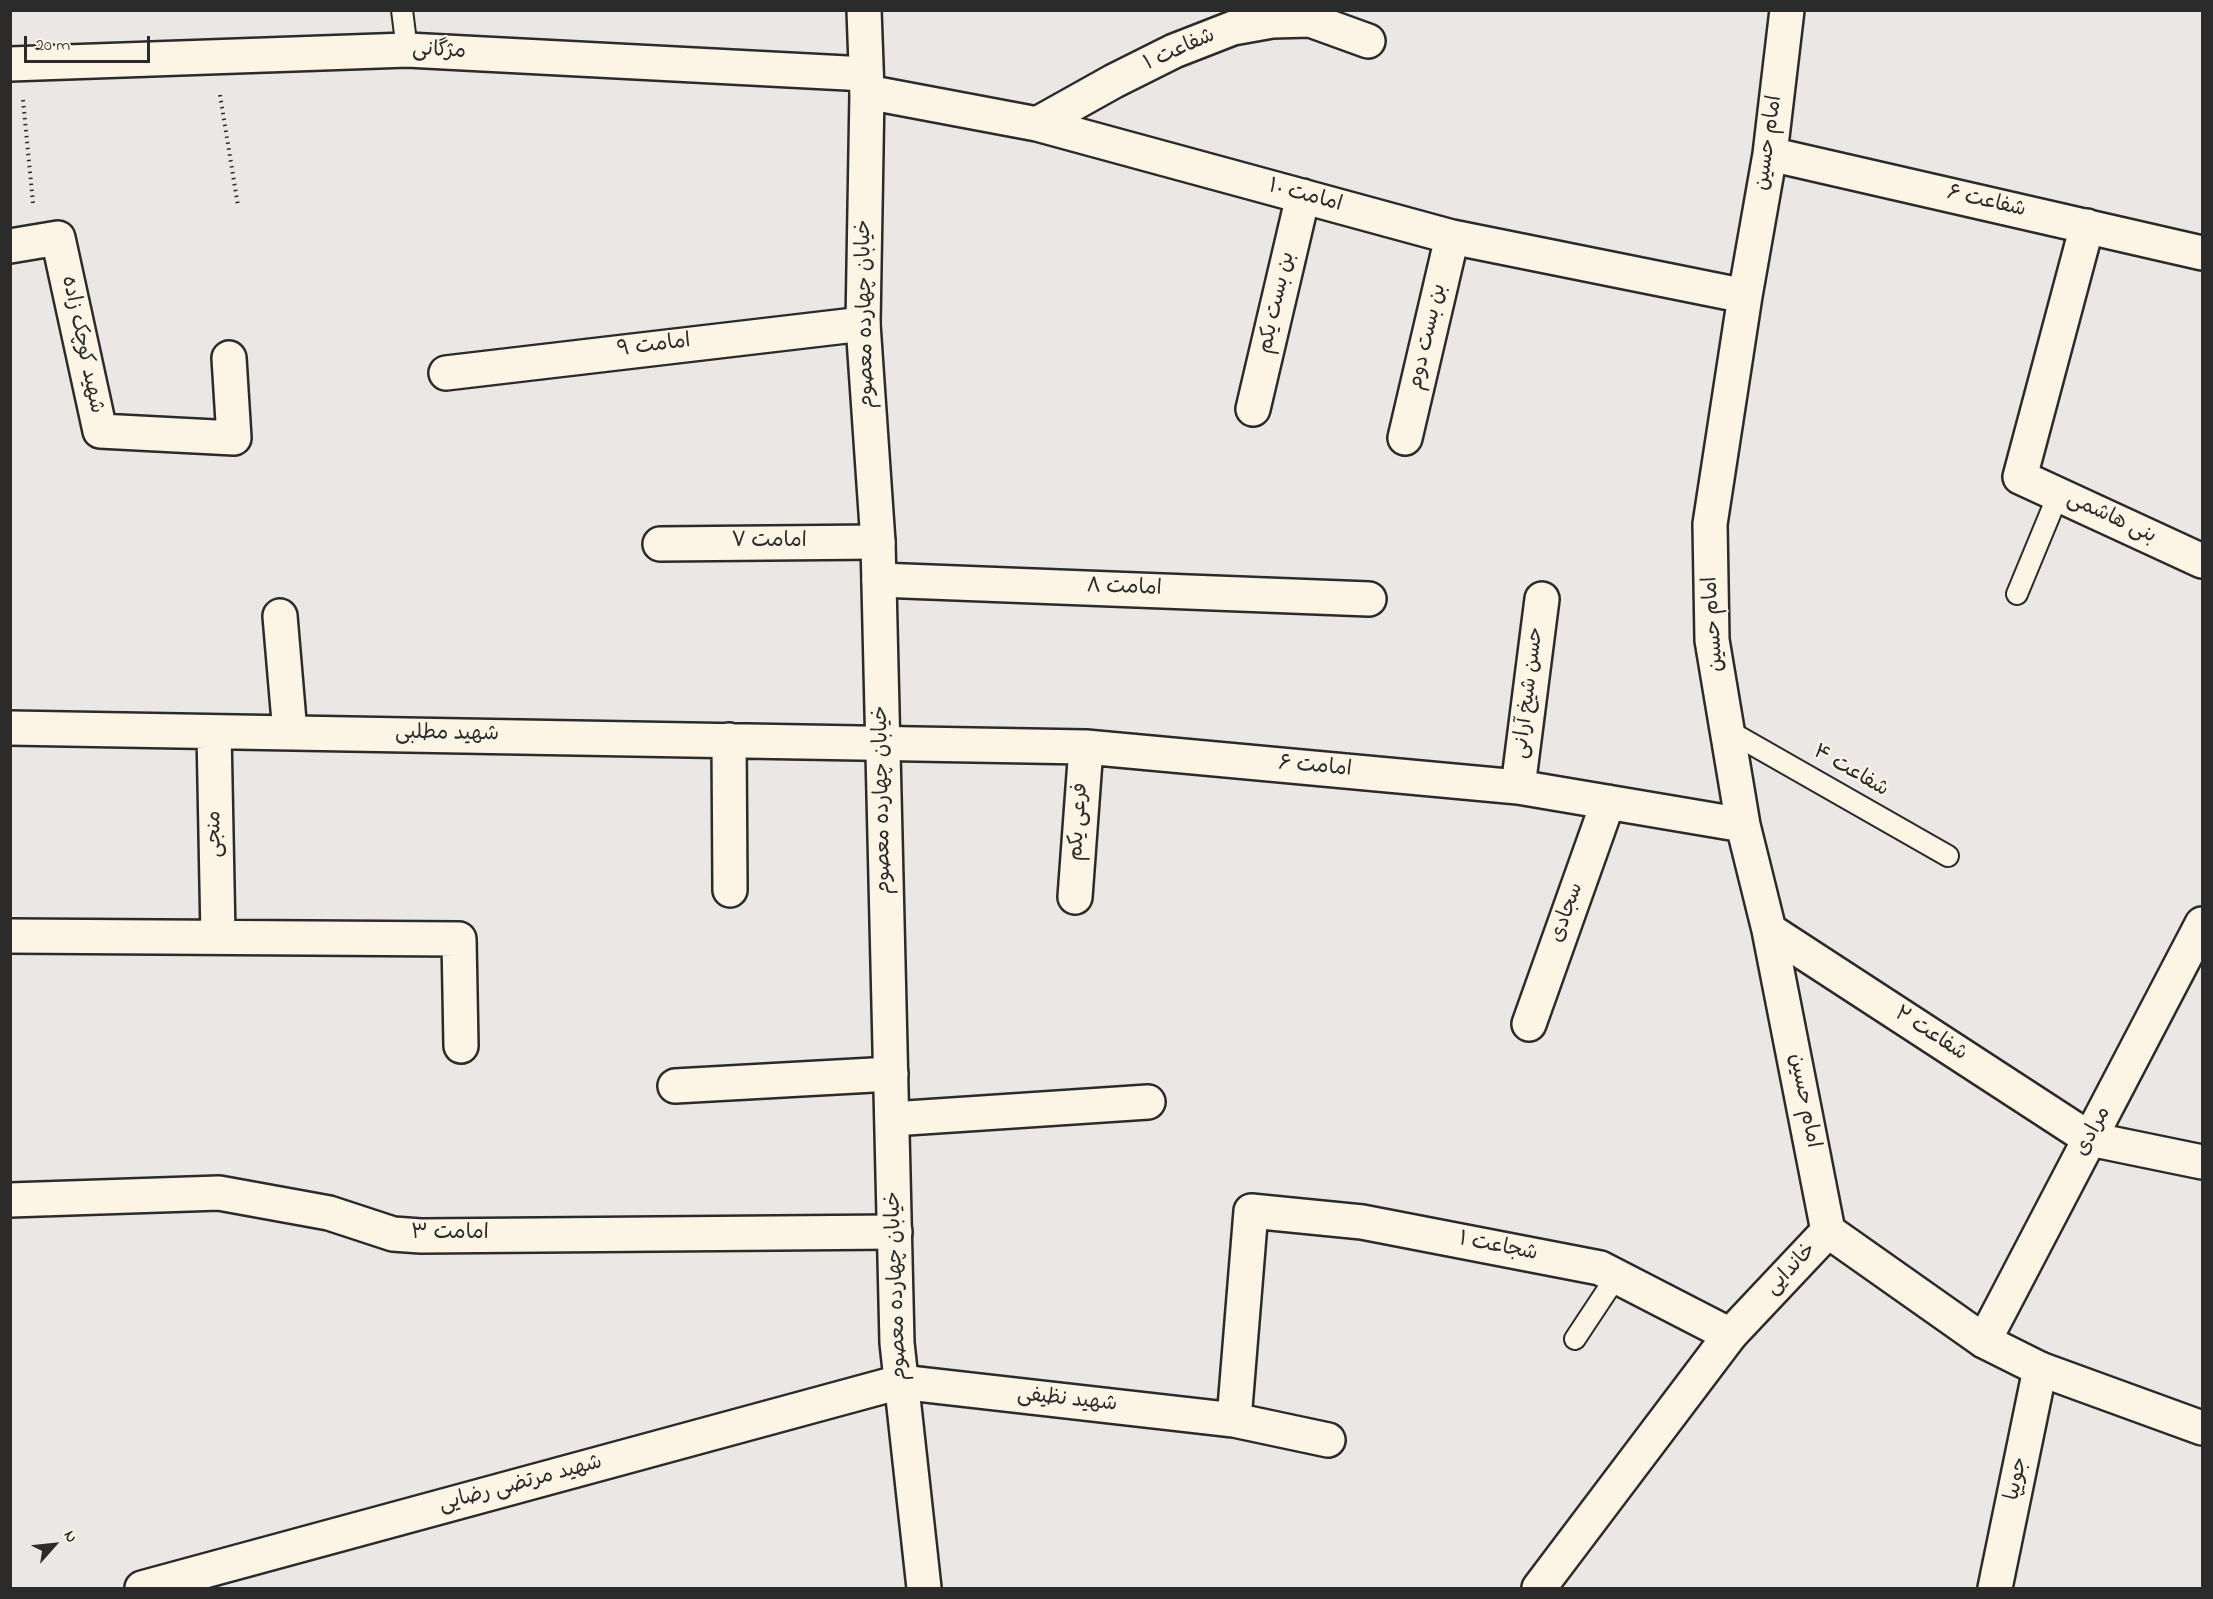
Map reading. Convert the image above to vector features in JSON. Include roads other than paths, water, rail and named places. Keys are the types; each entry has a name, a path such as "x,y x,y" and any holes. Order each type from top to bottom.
{"street":[{"name":"خیابان چهارده معصوم","path":"864,10 867,83 863,324 878,543 900,1382 924,1588"},
{"name":"امام حسین","path":"1787,10 1770,154 1745,296 1710,524 1712,640 1743,825 1769,930 1828,1232"},
{"name":"شفاعت ۱","path":"1037,124 1174,51 1233,28 1272,21 1310,20 1368,41"},
{"name":"مژگانی","path":"15,64 407,50 867,83"},
{"name":"امامت ۱۰","path":"867,83 1037,124 1452,237 1745,296"},
{"name":"شفاعت ۶","path":"1770,154 2202,253"},
{"name":"بن بست یکم","path":"1253,410 1303,196"},
{"name":"بنی هاشمی","path":"2087,226 2020,477 2202,561"},
{"name":"بن بست دوم","path":"1405,438 1452,237"},
{"name":"شهید کوچک زاده","path":"23,244 58,238 100,431 234,438 229,358"},
{"name":"امامت ۹","path":"446,373 863,324"},
{"name":"امامت ۷","path":"660,544 878,543"},
{"name":"امامت ۸","path":"879,580 1369,599"},
{"name":"حسن شیخ آرانی","path":"1518,787 1542,599"},
{"path":"280,616 290,733"},
{"name":"شهید مطلبی","path":"10,728 883,742"},
{"name":"منجی","path":"214,732 219,936"},
{"path":"729,740 730,890"},
{"name":"امامت ۶","path":"883,742 1086,747 1518,787 1743,825"},
{"name":"فرعی یکم","path":"1075,897 1086,747"},
{"name":"سجادی","path":"1528,1024 1608,802"},
{"name":"مرادی","path":"1984,1341 2090,1139 2194,956 2202,924"},
{"name":"شفاعت ۲","path":"1769,930 2090,1139"},
{"path":"10,936 459,939 461,1046"},
{"path":"675,1086 891,1074"},
{"path":"892,1119 1148,1102"},
{"path":"2090,1139 2202,1162"},
{"name":"امامت ۳","path":"10,1200 219,1193 329,1213 393,1234 421,1236 895,1232"},
{"name":"شجاعت ۱","path":"1234,1420 1251,1211 1362,1222 1600,1268 1730,1335"},
{"name":"خاندایی","path":"1539,1588 1730,1335 1828,1232 1984,1341 2040,1369 2202,1428"},
{"name":"جویپا","path":"1995,1588 2040,1369"},
{"name":"شهید نظیفی","path":"900,1382 1234,1420 1328,1440"},
{"name":"شهید مرتضی رضایی","path":"142,1588 900,1382"}],"lane":[{"path":"402,10 407,50"},
{"path":"2017,594 2058,495"},
{"name":"شفاعت ۴","path":"1727,730 1948,856"},
{"path":"1575,1340 1616,1277"}]}
